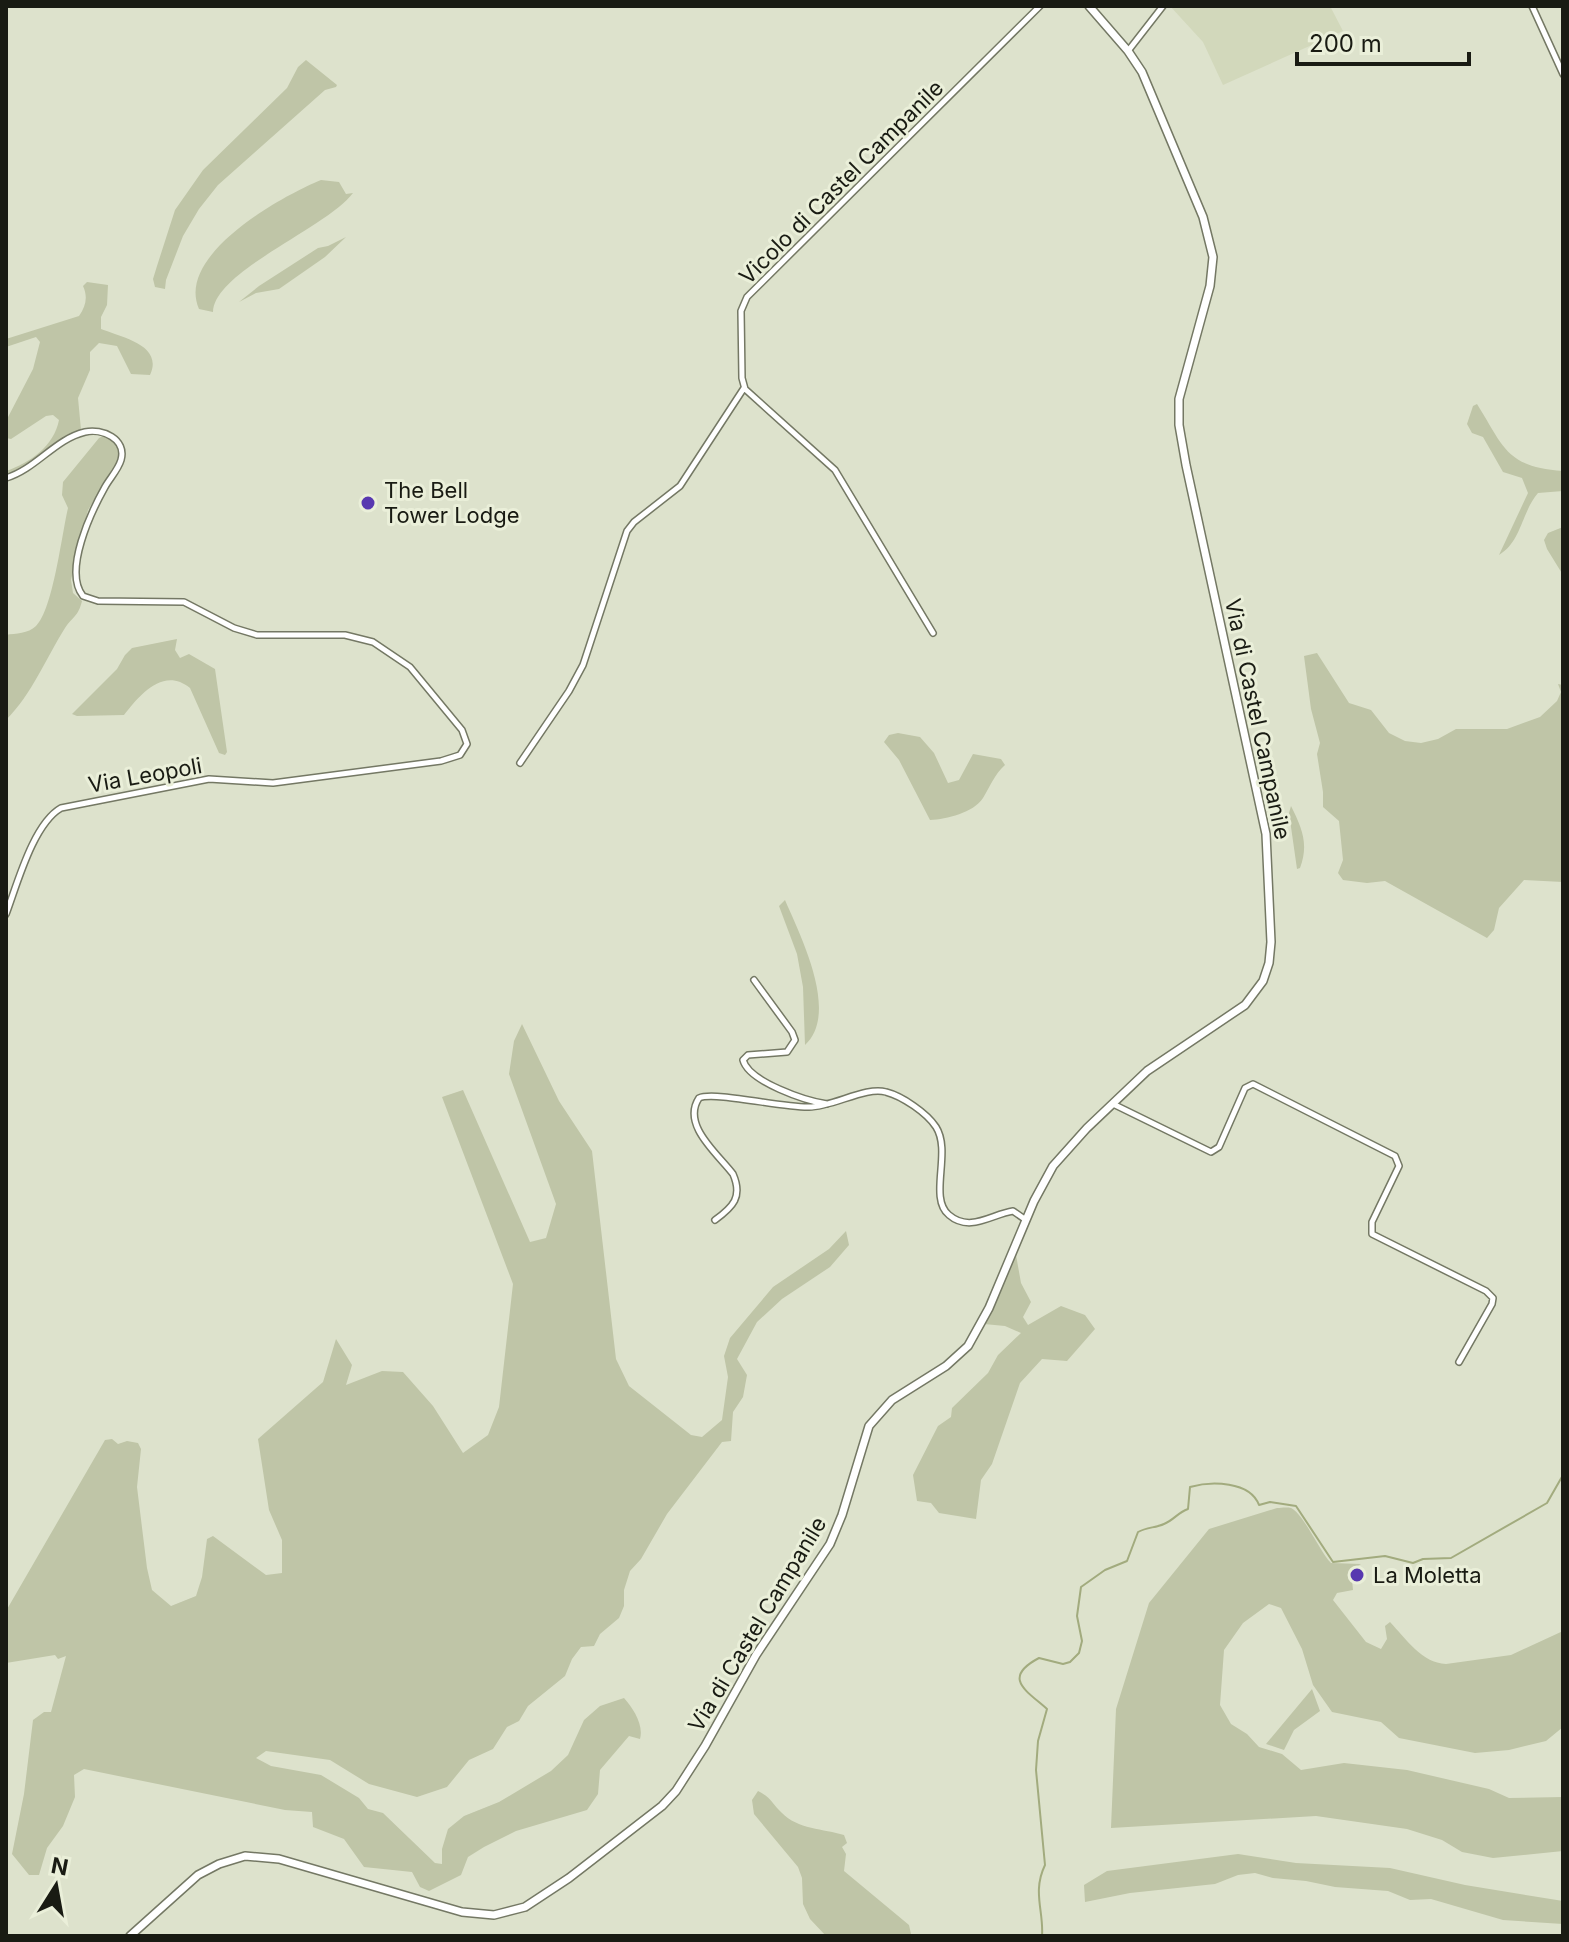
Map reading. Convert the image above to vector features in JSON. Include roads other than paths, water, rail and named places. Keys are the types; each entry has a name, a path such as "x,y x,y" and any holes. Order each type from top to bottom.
{"street":[{"name":"Vicolo di Castel Campanile","path":"744,388 741,311 746,299 1040,6"},
{"name":"Via di Castel Campanile","path":"130,1936 201,1873 230,1860 251,1856 279,1859 462,1912 494,1915 512,1912 555,1889 662,1806 689,1772 756,1655 828,1548 872,1422 892,1400 946,1366 968,1346 989,1308 1026,1220 1055,1163 1156,1064 1250,1001 1266,974 1271,942 1264,821 1179,425 1181,391 1212,277 1212,250 1203,217 1144,76 1128,51 1089,6"},
{"path":"1128,51 1163,6"},
{"path":"1532,6 1563,74"},
{"path":"520,763 579,674 627,531 636,520 682,484 744,388 833,467 933,633"},
{"name":"Via Leopoli","path":"6,478 26,470 76,435 93,431 110,435 118,443 121,459 92,512 76,565 75,583 83,596 98,601 184,602 234,628 257,635 345,635 379,644 410,667 465,733 467,744 457,757 445,760 267,783 209,779 61,808 52,813 42,827 6,914"},
{"path":"754,980 795,1040 787,1052 748,1055 743,1060 745,1067 759,1078 790,1093 832,1104"},
{"path":"1113,1104 1211,1152 1219,1147 1245,1087 1254,1084 1395,1156 1399,1166 1372,1222 1372,1234 1488,1292 1493,1298 1459,1362"},
{"path":"715,1220 734,1205 737,1183 695,1123 694,1110 699,1098 712,1095 801,1107 832,1104 873,1091 887,1092 897,1097 930,1119 939,1131 942,1155 940,1202 949,1215 971,1222 1013,1211 1026,1220"}],"waterway":[{"path":"1042,1936 1039,1884 1045,1865 1036,1770 1038,1741 1047,1709 1021,1684 1021,1672 1039,1658 1063,1664 1079,1653 1082,1641 1077,1616 1081,1587 1105,1570 1127,1561 1138,1532 1164,1524 1188,1509 1190,1487 1219,1484 1247,1491 1259,1505 1270,1502 1296,1506 1333,1562 1385,1556 1413,1563 1423,1559 1451,1558 1547,1503 1563,1475"}],"place":[{"name":"The Bell Tower Lodge","path":"368,503"},
{"name":"La Moletta","path":"1357,1575"}]}
